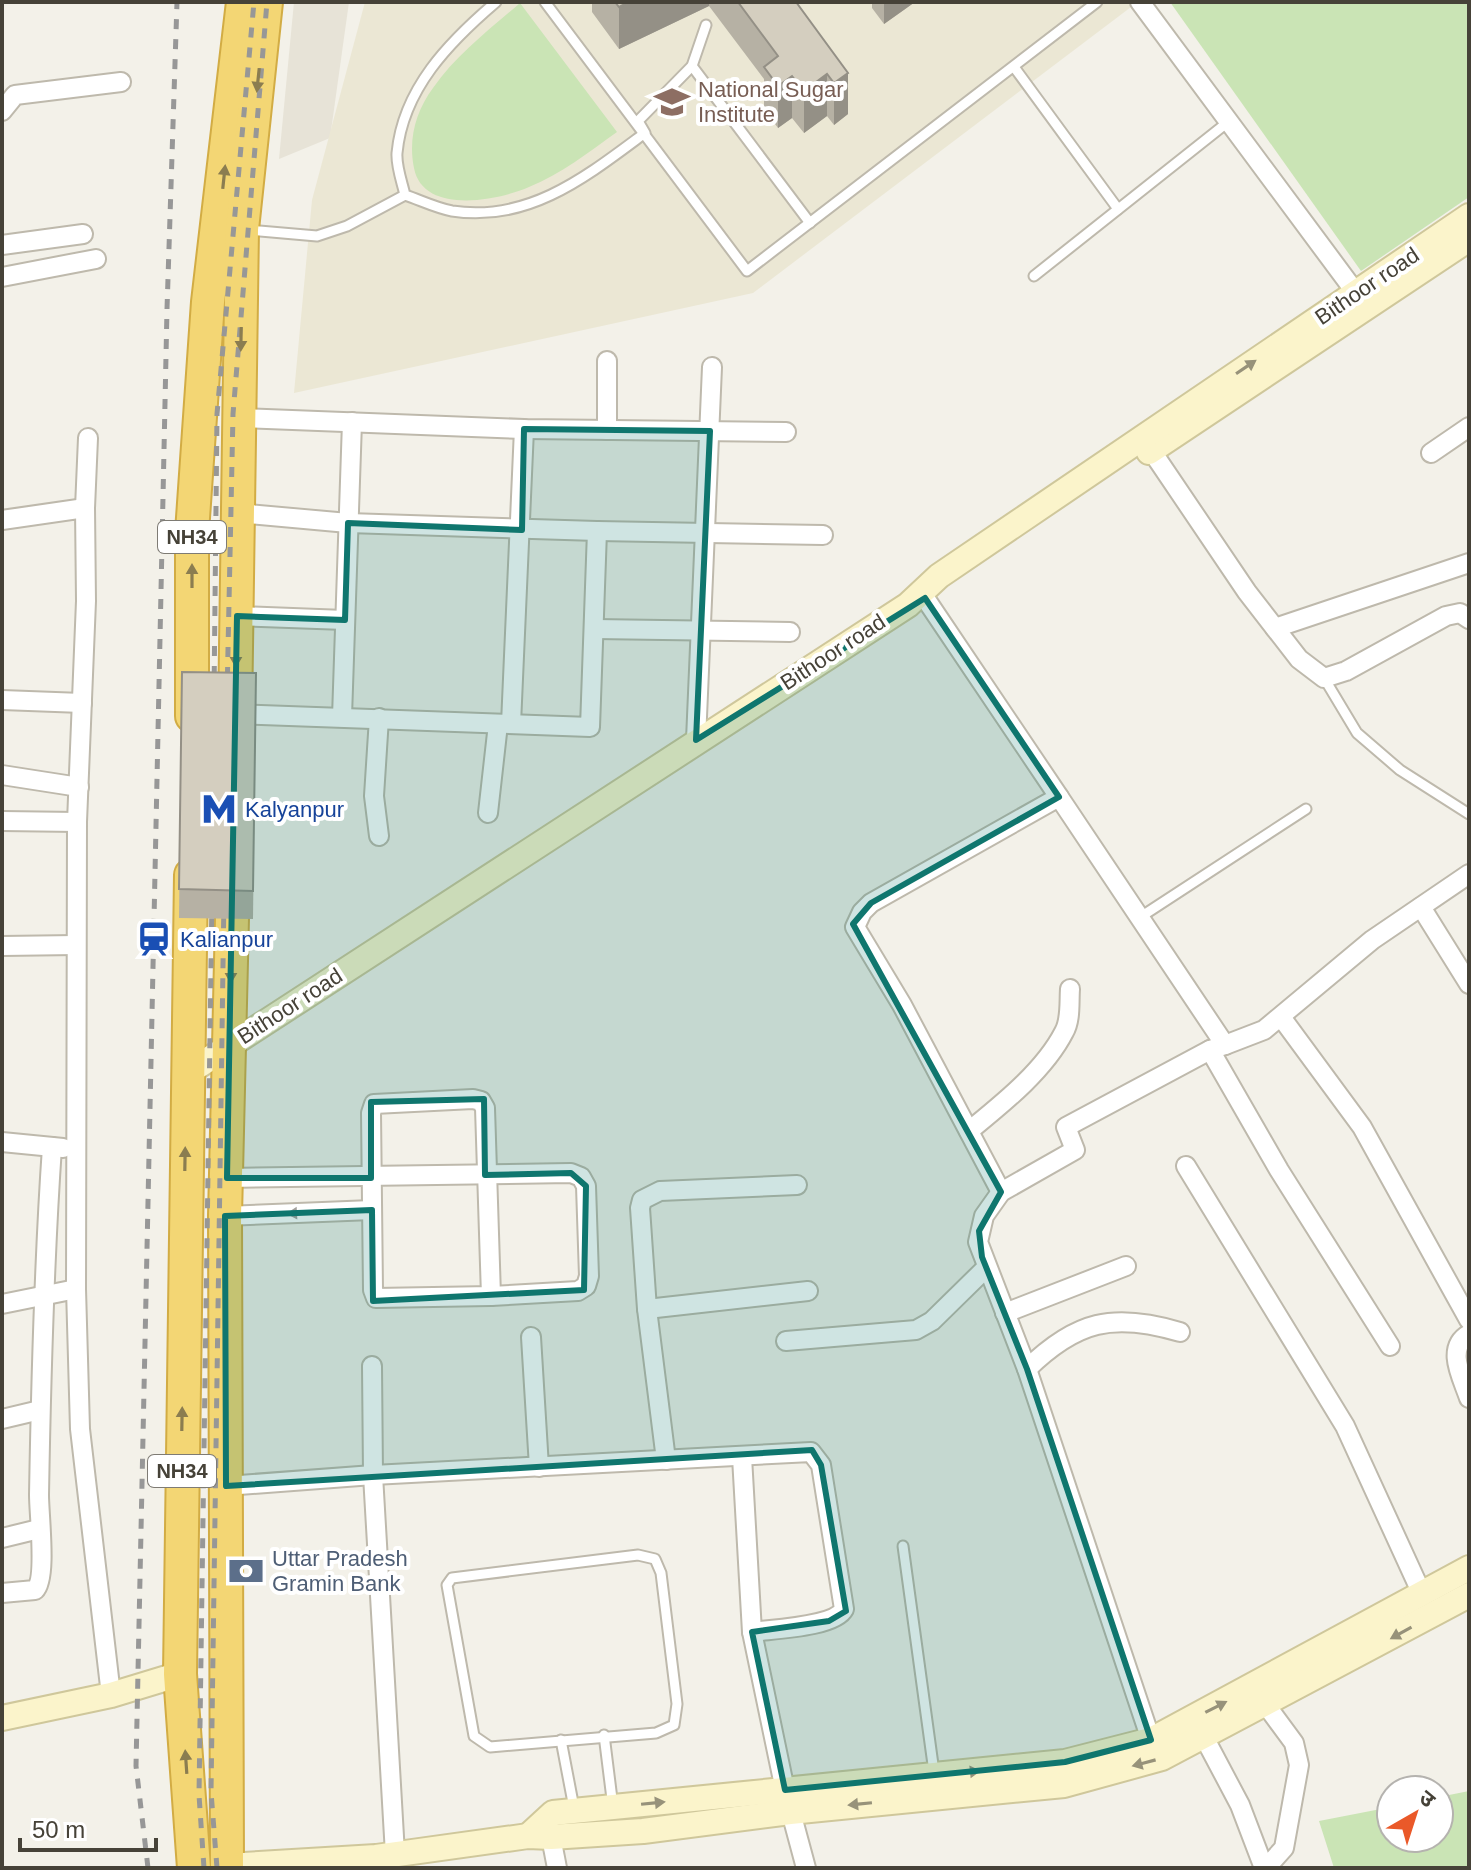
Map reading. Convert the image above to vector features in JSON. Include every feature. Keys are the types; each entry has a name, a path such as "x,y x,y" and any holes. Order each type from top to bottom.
{"highway":[{"name":"NH34","path":"235,729 239,418 230,227 243,2"},
{"name":"NH34","path":"192,748 192,532 208,302 230,227 266,2"},
{"name":"NH34","path":"191,839 180,1674 194,1868"},
{"name":"NH34","path":"227,1867 225,1216 233,840"}],"street":[{"path":"1140,2 1356,293"},
{"path":"2,111 15,95 121,82"},
{"name":"Bithoor road","path":"186,1074 696,740 916,601 939,576 1469,216"},
{"path":"2,245 83,234"},
{"path":"1390,1346 1279,1170 1218,1047 1142,916 916,601 947,589 1469,239"},
{"path":"2,277 96,259"},
{"path":"607,361 607,430"},
{"path":"696,740 712,367"},
{"path":"239,418 524,429 786,432"},
{"path":"342,717 352,422"},
{"path":"1431,453 1469,427"},
{"path":"488,813 504,724 522,530 524,429"},
{"path":"88,438 77,822 76,1289 80,1429 111,1695"},
{"path":"1151,450 1275,628 1310,671 1324,678 1346,671 1446,616 1460,613 1469,619"},
{"path":"2,520 85,508"},
{"path":"238,513 348,523 522,530 823,535"},
{"path":"235,729 342,717 590,727 597,531"},
{"path":"1275,628 1469,563"},
{"path":"237,616 345,620"},
{"path":"595,629 790,632"},
{"path":"2,700 82,703"},
{"path":"379,718 374,796 379,836"},
{"path":"2,775 79,787"},
{"path":"1001,1192 902,1005 855,927 856,920 871,903 1059,797"},
{"path":"2,821 77,822"},
{"path":"1151,1740 1027,1369 986,1268 978,1242 979,1231 1001,1192 1075,1150 1066,1127 1218,1047 1253,1036 1281,1017 1372,940 1469,874"},
{"path":"1421,907 1469,984"},
{"path":"2,946 76,945"},
{"path":"969,1131 1013,1092 1059,1040 1067,1025 1070,989"},
{"path":"1281,1017 1362,1127 1469,1320"},
{"path":"227,1178 371,1178 485,1175 571,1173 581,1177 586,1186 589,1276 586,1286 578,1291 491,1296 376,1298 373,1290 371,1178 371,1113 374,1104 481,1101 485,1175 491,1296"},
{"path":"2,1142 75,1150"},
{"path":"2,1593 30,1592 38,1587 42,1577 39,1529 42,1296 52,1147"},
{"path":"1186,1166 1345,1426 1422,1594"},
{"path":"666,1460 647,1309 640,1208 645,1196 660,1191 797,1185"},
{"path":"225,1216 372,1210"},
{"path":"1005,1313 1126,1266"},
{"path":"786,1341 916,1330 932,1321 986,1268"},
{"path":"2,1304 76,1289"},
{"path":"647,1309 808,1291"},
{"path":"1027,1369 1067,1334 1095,1326 1131,1321 1180,1332"},
{"path":"1469,1334 1457,1343 1455,1354 1469,1398"},
{"path":"531,1337 539,1467"},
{"path":"372,1366 384,1860"},
{"path":"2,1419 40,1410"},
{"path":"226,1486 373,1475 742,1457 807,1450 819,1459 844,1604 842,1614 829,1621 752,1632"},
{"path":"742,1457 752,1632 788,1801 806,1868"},
{"path":"2,1538 39,1529"},
{"path":"227,1867 384,1860 540,1836 643,1831 935,1775 1065,1762 1151,1740 1469,1568"},
{"path":"540,1836 553,1813 613,1807 788,1801 1064,1785 1162,1758 1469,1595"},
{"path":"2,1718 111,1695 180,1674"},
{"path":"1204,1737 1240,1805 1265,1868 1284,1848 1299,1765 1294,1743 1266,1705"},
{"path":"540,1836 557,1868"}],"lane":[{"path":"405,195 397,155 409,102 429,69 496,2"},
{"path":"545,2 747,271 1097,2"},
{"path":"645,133 638,121 692,66 706,25"},
{"path":"692,66 810,223"},
{"path":"1014,67 1118,209"},
{"path":"1034,276 1228,122"},
{"path":"230,227 317,236 347,226 405,195 452,211 512,210 538,203 581,181 645,133"},
{"path":"1324,678 1357,733 1400,770 1469,814"},
{"path":"1142,916 1306,809"},
{"path":"903,1546 935,1775"},
{"path":"638,1555 655,1559 661,1573 676,1721 664,1732 604,1735 490,1747 474,1736 447,1585 452,1578 638,1555"},
{"path":"604,1735 613,1807"},
{"path":"561,1740 575,1811"}],"highlighted area":[{"path":"524,429 710,431 696,740 925,598 1059,797 871,903 853,924 1001,1192 979,1231 982,1257 1027,1369 1151,1740 1065,1762 785,1790 752,1632 829,1621 846,1611 821,1465 812,1450 226,1486 225,1216 372,1210 373,1301 584,1290 586,1186 571,1173 485,1175 484,1099 371,1102 371,1178 227,1178 237,616 345,620 348,523 522,530"}],"shaded area":[{"path":"294,2 349,2 330,138 279,159"},
{"name":"National Sugar Institute","path":"365,2 1135,4 753,293 294,393 312,200"}],"green space":[{"path":"1170,2 1469,2 1469,197 1361,271"},
{"path":"520,3 617,132 564,169 515,192 481,200 446,198 431,193 420,183 412,157 413,136 422,106 452,64"},
{"path":"1469,1791 1469,1868 1334,1868 1319,1821 1375,1810 1375,1854 1455,1854 1455,1794"}],"building":[{"path":"738,2 796,2 848,73 834,83 827,74 804,91 792,76 778,86 764,67 778,56"},
{"path":"182,672 256,673 253,891 179,889"}],"railway":[{"path":"148,1868 136,1766 167,309 177,2"},
{"path":"214,696 217,414 254,2"},
{"path":"227,697 233,414 267,2"},
{"path":"204,1868 199,1795 212,896"},
{"path":"217,1868 211,1792 224,897"}],"place":[{"name":"National Sugar Institute","path":"672,102"},
{"name":"Kalyanpur","path":"219,809"},
{"name":"Kalianpur","path":"154,939"},
{"name":"Uttar Pradesh Gramin Bank","path":"246,1571"}]}
